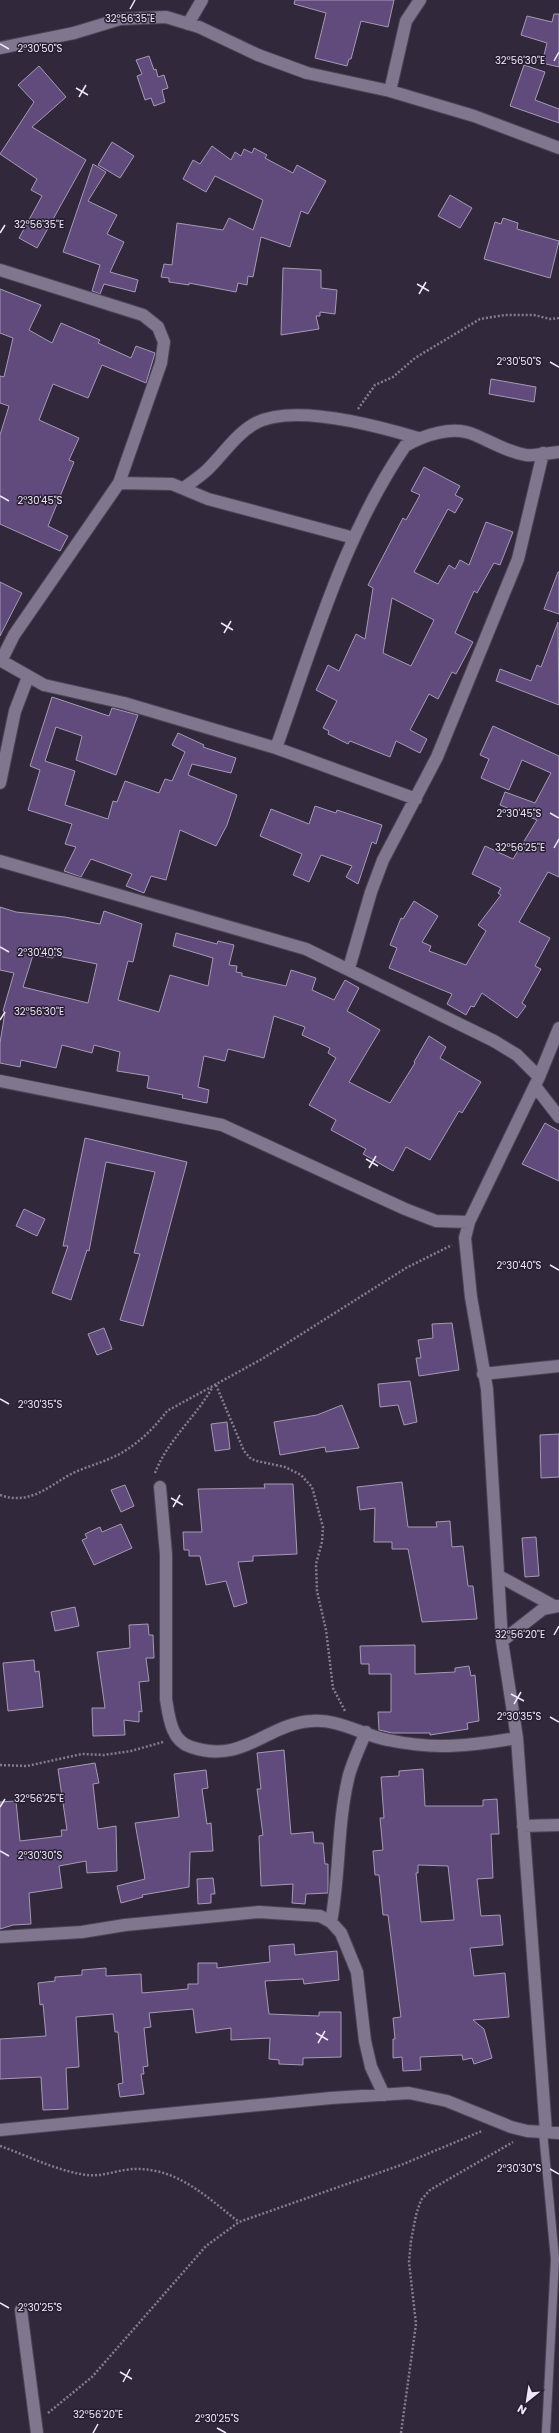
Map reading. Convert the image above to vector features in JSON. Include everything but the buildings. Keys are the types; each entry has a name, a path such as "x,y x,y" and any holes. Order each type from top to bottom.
{"street":[{"path":"188,24 202,0"},
{"path":"390,91 406,21 420,0"},
{"path":"0,48 74,33 120,19 166,17 188,24 258,55 307,73 390,91 474,116 559,148"},
{"path":"0,270 143,315 158,327 164,342 161,363 119,483 18,628 0,661 28,677 51,687 124,703 276,748 416,798"},
{"path":"184,488 206,470 241,434 253,424 282,416 349,421 418,438"},
{"path":"276,748 334,586 354,538 396,459 405,446 418,438 443,432 458,431 473,434 505,450 527,455 559,452"},
{"path":"349,968 371,892 383,860 437,757 518,559 543,453"},
{"path":"119,483 172,484 208,499 354,538"},
{"path":"0,783 15,711 28,677"},
{"path":"0,861 306,949 349,968 411,1002 494,1041 517,1055 537,1081 559,1117"},
{"path":"545,2132 517,1738 502,1641 487,1389 483,1374 471,1297 465,1238 470,1222 537,1081 559,1028"},
{"path":"0,1081 222,1125 405,1209 436,1221 470,1222"},
{"path":"483,1374 559,1366"},
{"path":"160,1487 166,1554 166,1699 170,1721 177,1738 190,1747 206,1750 227,1751 251,1745 275,1731 312,1721 338,1723 385,1740 425,1747 464,1747 517,1738"},
{"path":"499,1576 556,1606"},
{"path":"502,1641 543,1609 556,1606"},
{"path":"331,1922 337,1890 340,1839 349,1776 366,1732"},
{"path":"523,1826 559,1825"},
{"path":"0,1937 82,1932 125,1925 259,1912 320,1916 331,1922 341,1933 357,1972 365,2041 371,2067 384,2095"},
{"path":"0,2130 409,2094 430,2096 447,2101 499,2123 527,2131 559,2133"},
{"path":"21,2310 37,2428"}],"lane":[{"path":"545,2132 555,2259 546,2433"}],"path":[{"path":"349,421 375,385 393,376 415,358 480,319 505,315 534,315 550,319 559,318"},
{"path":"0,1495 12,1499 32,1496 74,1473 123,1452 157,1425 167,1411 193,1396 216,1386 406,1268 465,1238"},
{"path":"216,1386 244,1451 251,1459 286,1467 301,1475 312,1487 323,1527 316,1575 333,1688 354,1728"},
{"path":"160,1487 154,1474 162,1457 200,1409 212,1388"},
{"path":"0,1765 27,1766 82,1754 104,1755 131,1751 177,1738"},
{"path":"37,2428 92,2377 206,2246 239,2222 401,2165 499,2123"},
{"path":"401,2433 416,2324 409,2262 416,2215 421,2200 430,2190 502,2149 527,2131"},
{"path":"0,2146 64,2171 89,2175 136,2169 166,2173 190,2184 239,2222"}]}
